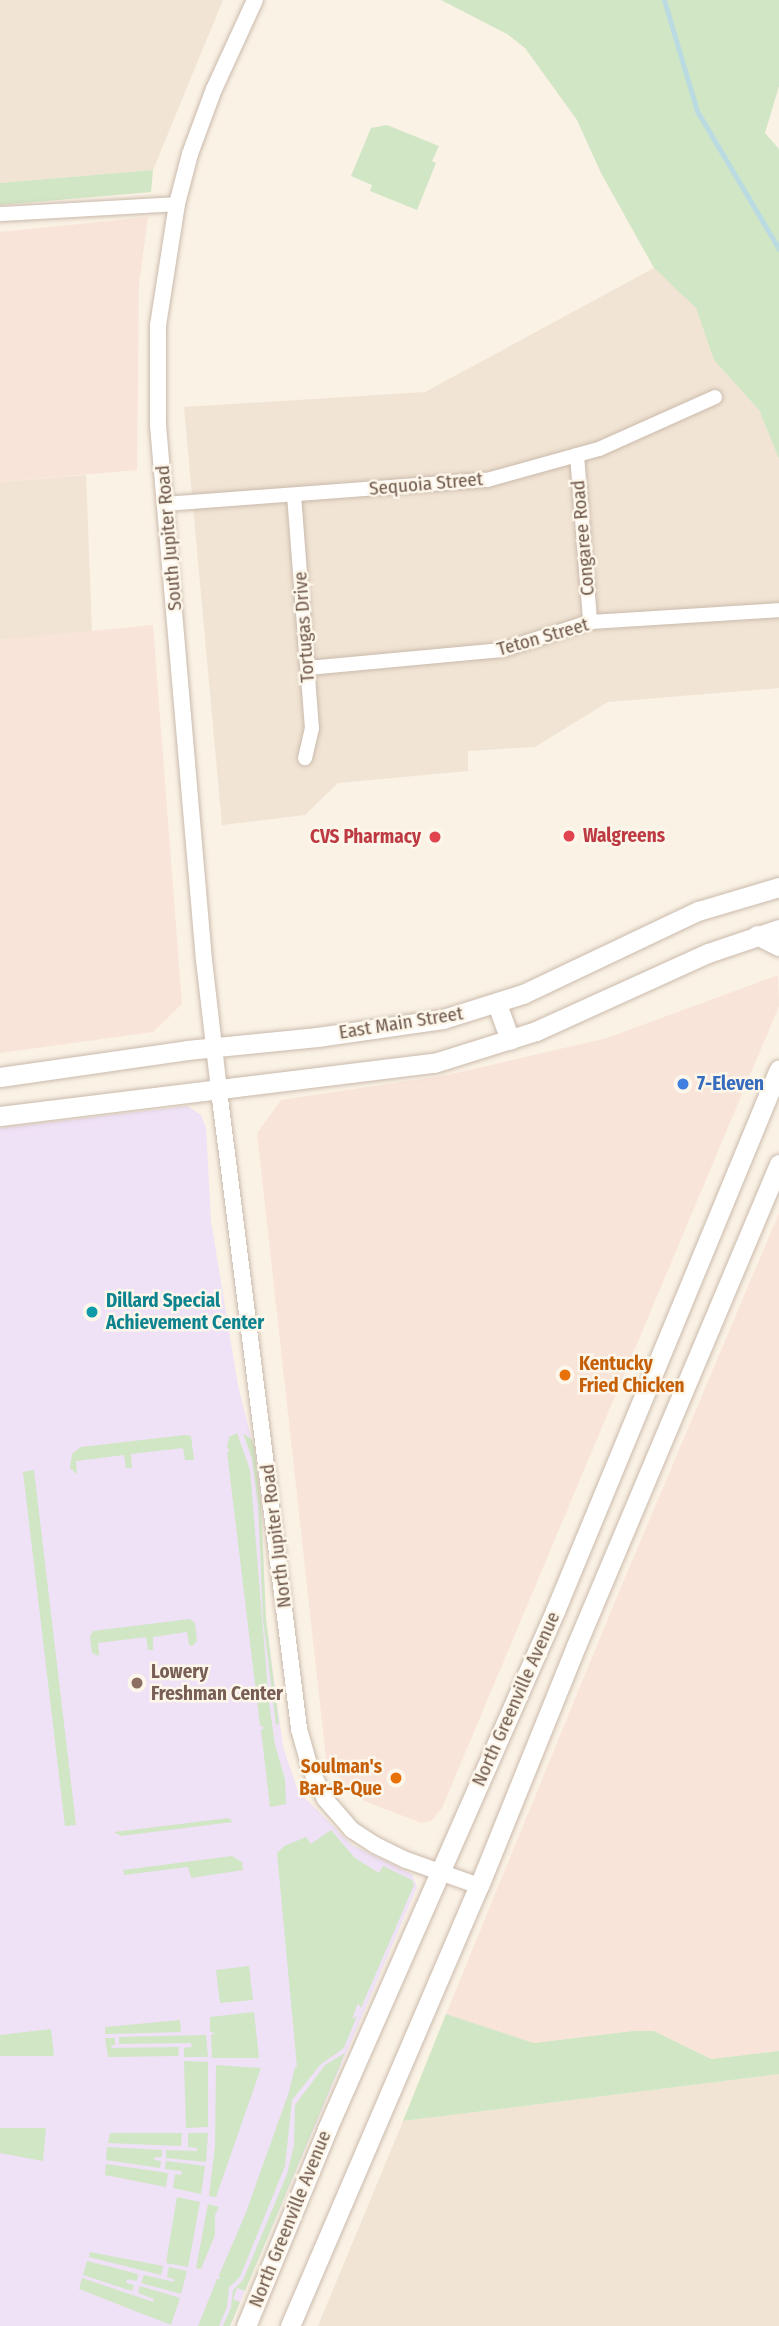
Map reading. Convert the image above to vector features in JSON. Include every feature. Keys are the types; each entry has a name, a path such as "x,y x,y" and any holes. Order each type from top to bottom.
{"main road":[{"name":"East Main Street","path":"0,1077 414,1024 497,1004 574,972 698,911 779,887"},
{"name":"East Main Street","path":"0,1116 434,1063 510,1040 613,998 708,953 757,934 779,929"},
{"path":"757,934 779,946"},
{"path":"497,1004 510,1040"},
{"name":"North Greenville Avenue","path":"246,2326 439,1872 555,1611 779,1069"},
{"name":"North Greenville Avenue","path":"290,2326 479,1886 576,1646 779,1164"}],"street":[{"name":"South Jupiter Road","path":"219,1090 158,425 158,325 177,204 190,154 214,89 255,0"},
{"path":"0,214 177,204"},
{"name":"Sequoia Street","path":"165,504 486,480 599,449 715,397"},
{"name":"Congaree Road","path":"577,455 590,622"},
{"name":"Tortugas Drive","path":"295,495 312,728 304,758"},
{"name":"Teton Street","path":"308,668 490,652 527,644 590,622 779,610"},
{"name":"North Jupiter Road","path":"219,1090 303,1742 310,1768 325,1800 352,1829 375,1845 479,1886"}],"shaded area":[{"path":"0,0 223,0 153,170 0,183"},
{"path":"148,217 139,285 137,470 0,482 0,232"},
{"path":"654,268 696,307 714,360 759,410 779,459 779,688 608,702 535,747 468,751 468,771 338,783 305,815 222,825 184,407 425,392"},
{"path":"86,475 92,632 0,640 0,482"},
{"path":"153,625 182,1004 153,1032 0,1053 0,640"},
{"path":"778,975 779,1006 442,1808 431,1821 421,1823 352,1796 326,1758 257,1133 281,1100 448,1075 607,1038"},
{"name":"Lowery Freshman Center","path":"187,1106 201,1115 206,1128 211,1221 238,1386 254,1449 261,1503 266,1619 283,1747 298,1791 352,1845 412,1874 417,1887 230,2326 0,2326 0,1128"},
{"path":"779,1213 779,2051 711,2059 654,2031 534,2043 446,2014 613,1606"},
{"path":"779,2074 779,2326 318,2326 403,2121"}],"green space":[{"path":"441,0 779,0 779,86 765,133 779,149 779,459 759,410 714,360 696,308 654,268 601,173 577,120 525,48 507,34"},
{"path":"387,125 439,146 432,161 436,163 417,210 370,191 372,185 351,176 371,128"},
{"path":"153,170 151,192 0,205 0,183"},
{"path":"237,1433 250,1470 269,1703 275,1745 285,1779 286,1804 270,1807 261,1730 264,1728 260,1725 227,1452 230,1451 227,1447 229,1437"},
{"path":"243,1433 252,1440 254,1446 261,1503 266,1619 279,1724 276,1725 263,1619 258,1504 252,1459"},
{"path":"191,1436 194,1460 185,1460 183,1448 131,1454 132,1468 126,1468 124,1455 76,1461 77,1474 70,1468 72,1454 81,1447"},
{"path":"34,1470 76,1825 65,1826 23,1472"},
{"path":"190,1619 195,1623 197,1641 192,1646 189,1645 187,1632 153,1637 153,1650 148,1650 146,1637 98,1643 99,1656 92,1653 90,1636 93,1631"},
{"path":"229,1818 233,1822 121,1836 114,1832"},
{"path":"331,1830 355,1858 379,1873 383,1866 412,1880 414,1885 361,2008 358,2003 352,2019 357,2016 344,2048 320,2065 292,2100 285,2166 240,2277 229,2287 227,2307 219,2326 198,2326 245,2215 297,2067 277,1853 284,1846 306,1837 311,1844"},
{"path":"232,1856 242,1862 243,1870 191,1878 188,1867 124,1875 123,1870"},
{"path":"249,1966 253,2000 220,2003 216,1970"},
{"path":"254,2012 259,2058 212,2058 211,2035 215,2034 210,2031 210,2017"},
{"path":"446,2014 534,2043 654,2031 711,2059 779,2051 779,2074 403,2121"},
{"path":"180,2020 181,2032 105,2034 105,2027"},
{"path":"51,2029 54,2056 0,2056 0,2035"},
{"path":"206,2035 208,2057 184,2057 184,2048 192,2047 191,2043 119,2044 119,2037"},
{"path":"105,2038 115,2038 112,2048 179,2047 178,2056 108,2057"},
{"path":"345,2053 245,2291 237,2288 233,2299 240,2302 230,2326 223,2326 231,2307 233,2290 243,2280 287,2174 294,2145 295,2105 325,2065"},
{"path":"184,2061 208,2062 208,2127 186,2128"},
{"path":"216,2065 261,2068 216,2197 209,2196 215,2146"},
{"path":"0,2128 46,2128 43,2161 0,2153"},
{"path":"110,2133 182,2133 181,2146 108,2143"},
{"path":"188,2133 208,2133 206,2162 166,2158 166,2150 197,2151 197,2148 188,2147"},
{"path":"107,2147 162,2150 162,2157 155,2157 154,2160 161,2161 160,2168 106,2160"},
{"path":"166,2161 205,2166 201,2194 173,2188 175,2174 181,2175 182,2171 165,2169"},
{"path":"106,2164 168,2173 166,2187 105,2175"},
{"path":"177,2197 200,2202 188,2267 166,2263"},
{"path":"208,2204 219,2207 215,2215 215,2235 201,2269 196,2268"},
{"path":"90,2252 163,2266 161,2275 89,2257"},
{"path":"87,2261 138,2274 137,2281 127,2279 126,2283 134,2285 132,2291 83,2275"},
{"path":"169,2267 187,2271 181,2294 141,2283 144,2275 174,2282 174,2279 167,2277"},
{"path":"82,2278 153,2302 154,2299 138,2293 140,2286 180,2298 171,2325 79,2289"}],"waterway":[{"path":"664,0 697,111 779,249"}],"place":[{"name":"Walgreens","path":"569,836"},
{"name":"CVS Pharmacy","path":"435,837"},
{"name":"7-Eleven","path":"683,1084"},
{"name":"Dillard Special Achievement Center","path":"92,1312"},
{"name":"Kentucky Fried Chicken","path":"565,1375"},
{"name":"Lowery Freshman Center","path":"137,1683"},
{"name":"Soulman's Bar-B-Que","path":"396,1778"}]}
